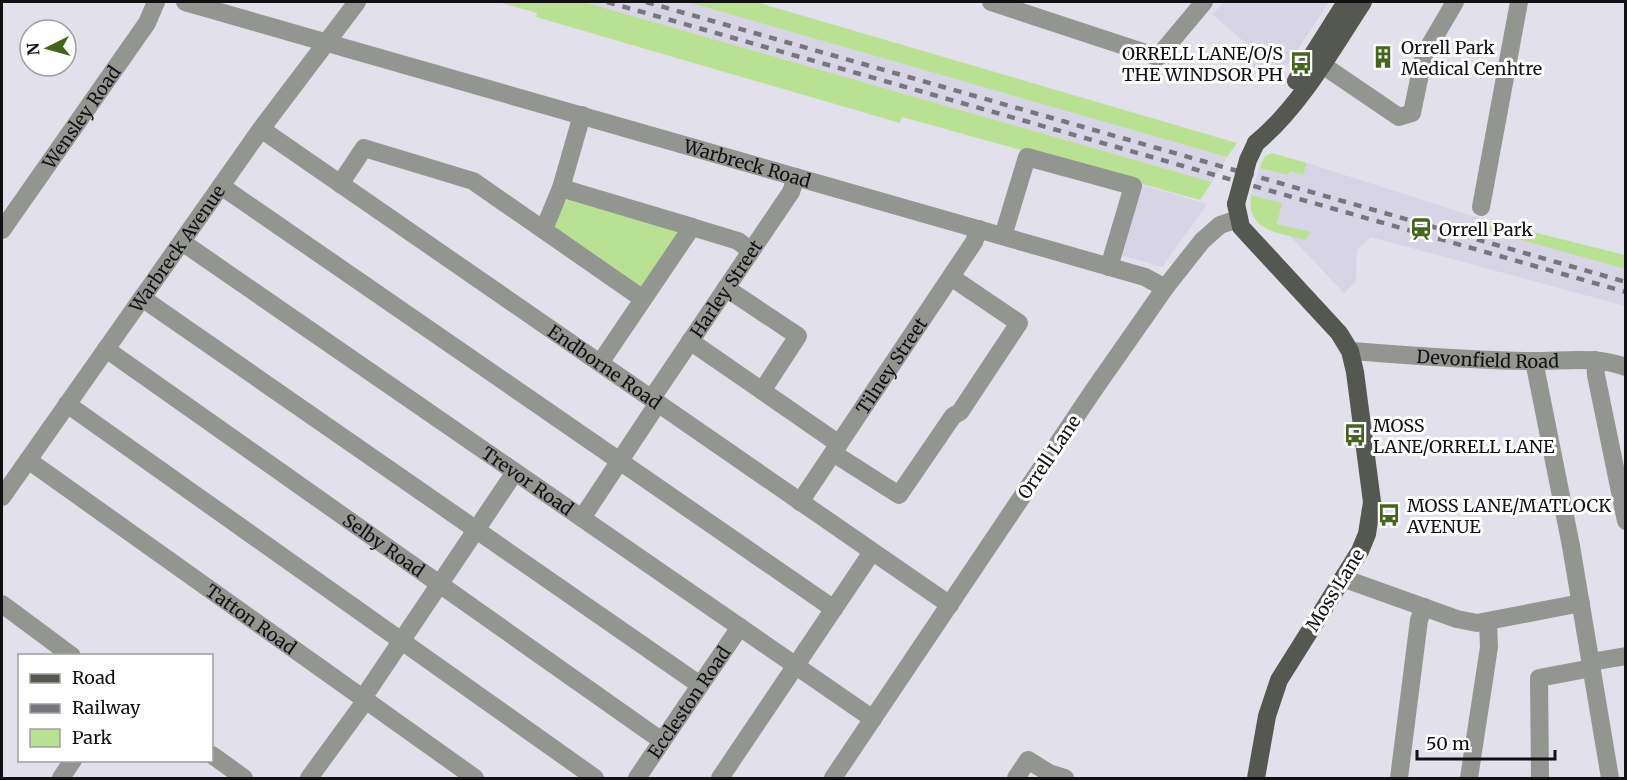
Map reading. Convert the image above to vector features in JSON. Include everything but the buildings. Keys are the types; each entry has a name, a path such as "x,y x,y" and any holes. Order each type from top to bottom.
{"main road":[{"path":"1237,212 1248,160 1256,143 1346,2"},
{"path":"1256,143 1282,118 1363,2"},
{"name":"Moss Lane","path":"1237,212 1241,227 1332,323 1350,351 1355,372 1372,502 1367,534 1360,551 1345,579 1279,680 1267,716 1256,778"}],"street":[{"name":"Wensley Road","path":"2,230 147,23 156,2"},
{"name":"Warbreck Road","path":"185,2 1003,236 1145,278 1165,288"},
{"name":"Warbreck Avenue","path":"2,496 261,129 357,2"},
{"path":"991,2 1014,5 1158,57 1204,2"},
{"path":"1321,64 1400,117 1412,113 1424,55 1455,2"},
{"path":"1481,207 1518,2"},
{"path":"544,229 561,188 582,115"},
{"name":"Endborne Road","path":"261,129 950,605"},
{"path":"340,184 364,148 473,181 643,299"},
{"path":"1003,236 1027,157 1133,186 1109,267"},
{"name":"Harley Street","path":"582,518 619,461 690,341 791,192 796,177"},
{"path":"221,186 834,609"},
{"path":"561,188 738,241 751,251"},
{"name":"Orrell Lane","path":"833,778 1093,391 1165,288 1202,242 1237,212"},
{"path":"600,363 692,227"},
{"name":"Tilney Street","path":"800,502 974,243 979,229"},
{"name":"Trevor Road","path":"182,242 873,719"},
{"path":"690,341 762,391 899,495 953,416 960,412 1019,323 951,277"},
{"path":"726,288 798,336 762,391"},
{"path":"142,298 700,685"},
{"name":"Selby Road","path":"106,349 662,741"},
{"name":"Devonfield Road","path":"1350,351 1534,361 1595,360 1626,367"},
{"path":"1595,360 1596,375 1626,521"},
{"path":"1534,361 1581,603 1610,778"},
{"path":"67,404 595,778"},
{"name":"Tatton Road","path":"28,460 475,778"},
{"path":"309,778 365,699 401,641 515,472"},
{"path":"720,778 872,552"},
{"path":"1345,579 1468,622 1488,621 1581,603"},
{"path":"2,604 69,654"},
{"path":"1398,778 1419,620 1424,607"},
{"path":"1469,778 1489,647 1488,621"},
{"name":"Eccleston Road","path":"637,778 740,627"},
{"path":"1540,778 1539,678 1626,656"},
{"path":"213,756 244,778"},
{"path":"1016,778 1028,760 1049,773 1065,778"},
{"path":"61,778 72,762"}],"shaded area":[{"path":"584,2 687,2 1227,157 1212,182"},
{"path":"1225,2 1329,2 1276,82 1240,58 1248,45 1212,14"},
{"path":"1307,163 1485,220 1483,229 1625,269 1625,306 1371,237 1357,250 1356,281 1344,293 1251,195 1259,168 1288,175 1289,171 1303,175"},
{"path":"1132,182 1207,204 1162,267 1111,252"}],"green space":[{"path":"498,2 584,2 1212,182 1200,200 902,117 900,123 536,17 537,13"},
{"path":"687,2 756,2 1237,143 1227,157"},
{"path":"1272,153 1307,163 1303,175 1290,171 1288,175 1259,168 1265,156"},
{"path":"1251,195 1282,203 1277,224 1311,232 1305,240 1266,228 1254,217"},
{"path":"571,198 688,228 644,293 557,232 554,222 564,202"},
{"path":"1485,220 1625,255 1625,269 1482,229"}],"railway":[{"path":"607,2 1626,292"},
{"path":"646,2 1626,282"}],"place":[{"name":"Orrell Park Medical Cenhtre","path":"1383,57"},
{"name":"ORRELL LANE/O/S THE WINDSOR PH","path":"1301,63"},
{"name":"Orrell Park","path":"1421,229"},
{"name":"MOSS LANE/ORRELL LANE","path":"1355,435"},
{"name":"MOSS LANE/MATLOCK AVENUE","path":"1389,515"}]}
